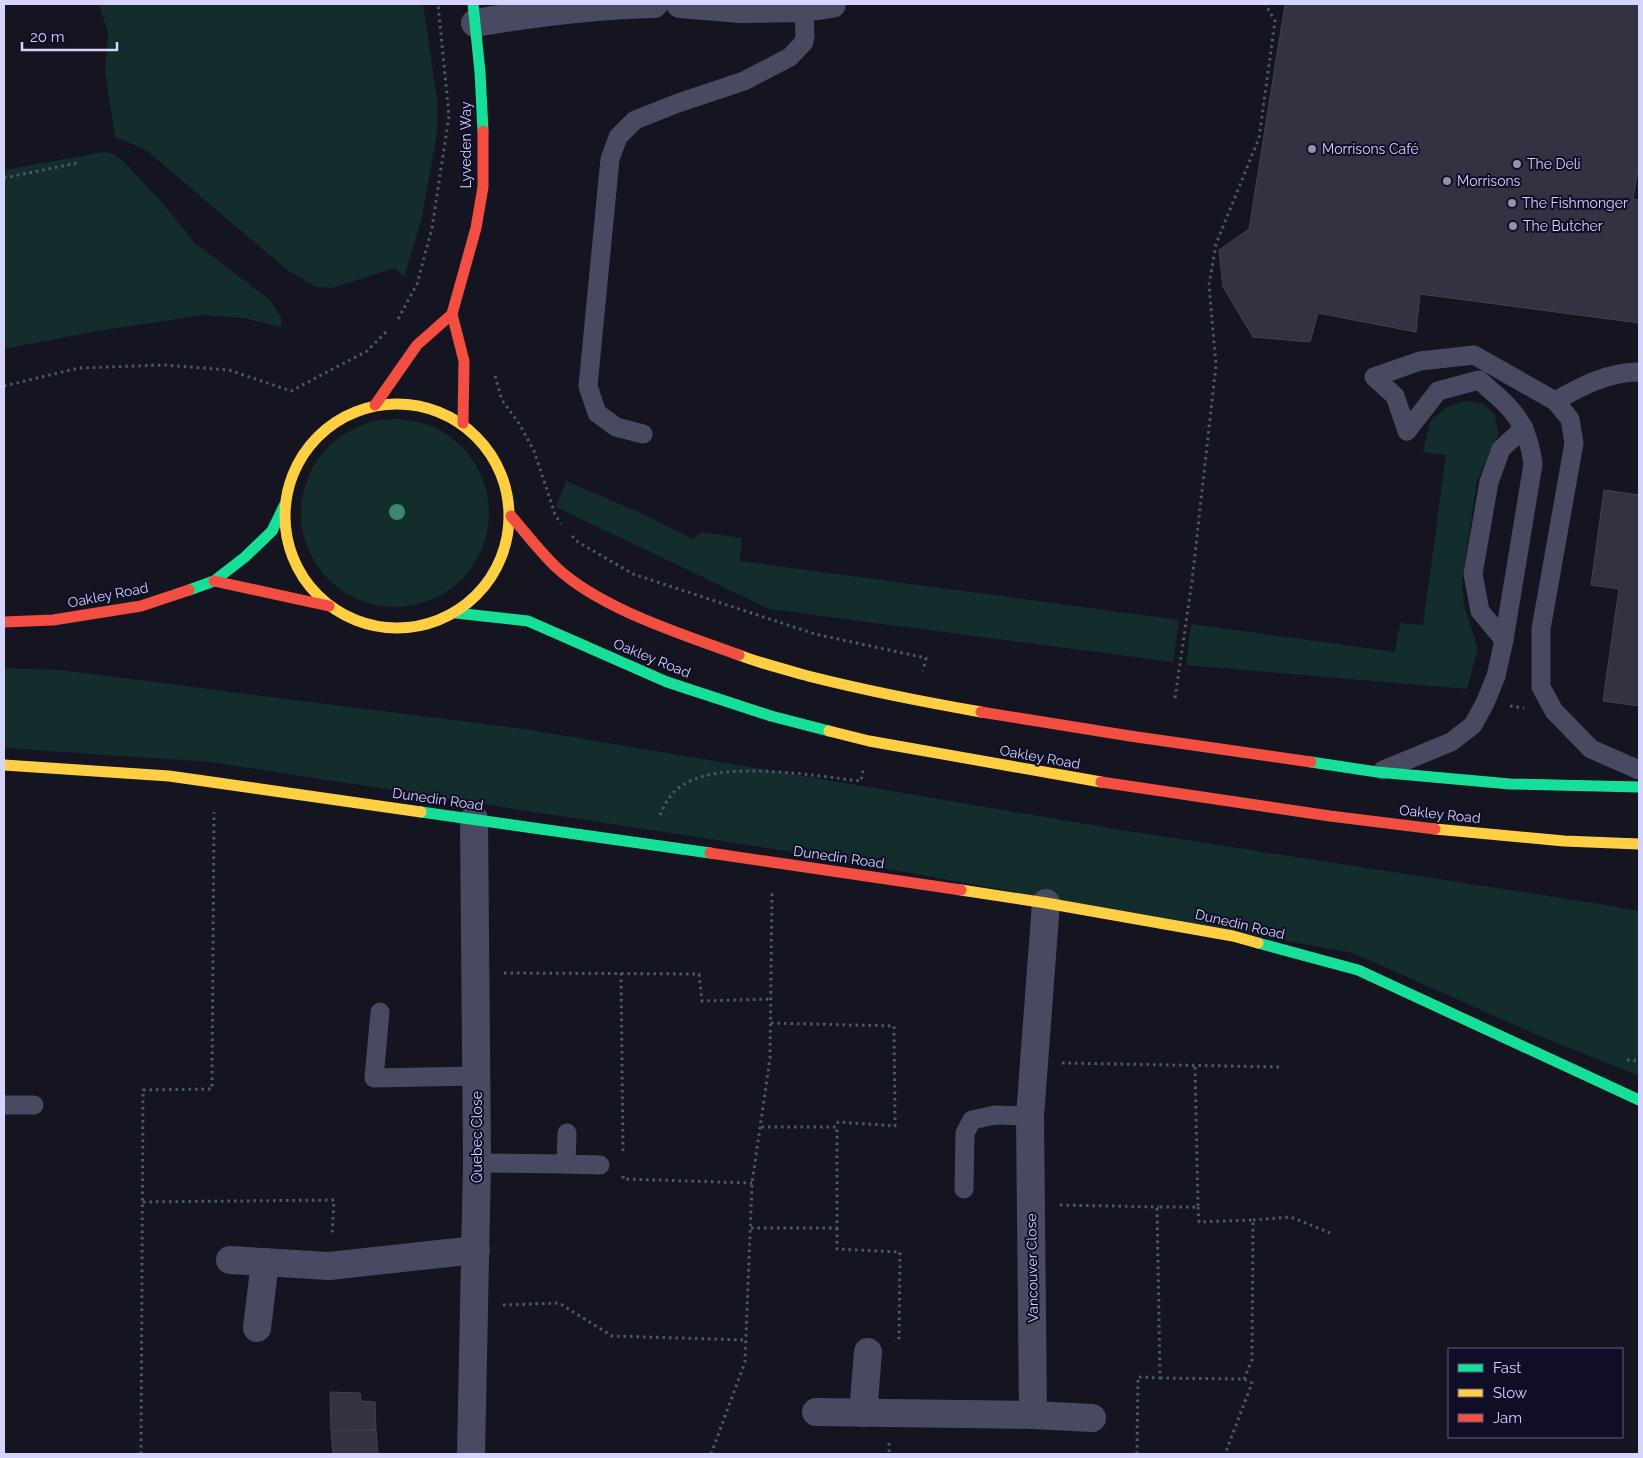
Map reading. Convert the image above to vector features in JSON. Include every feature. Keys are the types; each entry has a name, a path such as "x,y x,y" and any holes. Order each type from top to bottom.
{"main road":[{"name":"Lyveden Way","path":"452,314 476,228 482,187 484,151 474,13"},
{"path":"375,405 417,345 452,314 464,360 463,423"},
{"path":"214,581 329,606 358,622 391,629 425,626 456,613 485,588 495,571 504,554 511,516 505,480 489,448 463,423 436,409 405,402 375,405 340,417 312,440 293,471 284,506 287,544 303,578 329,606"},
{"name":"Oakley Road","path":"4,622 53,620 141,606 214,581 245,557 272,531 284,506"},
{"path":"511,516 557,568 593,594 644,619 756,662 829,681 915,701 1377,772 1510,784 1639,787"},
{"name":"Oakley Road","path":"456,613 528,621 667,682 770,716 869,741 1061,776 1330,816 1417,827 1564,841 1639,844"},
{"name":"Dunedin Road","path":"4,765 169,776 650,844 1046,903 1233,936 1358,970 1639,1100"}],"street":[{"path":"474,13 521,15 617,4 654,4"},
{"path":"680,4 741,10 804,8 832,4"},
{"name":"Quebec Close","path":"471,1454 477,1163 474,819"},
{"name":"Vancouver Close","path":"1033,1416 1030,1116 1046,903"},
{"path":"230,1260 329,1266 476,1250"},
{"path":"257,1328 265,1262"},
{"path":"863,1413 879,1348"},
{"path":"816,1412 1092,1418"}],"lane":[{"path":"643,434 616,427 598,413 588,386 610,159 618,137 635,120 678,103 744,81 790,57 804,42 804,8"},
{"path":"1377,772 1451,742 1473,725 1485,703 1496,676 1504,640 1533,464 1531,446 1524,428 1512,409 1478,380 1438,391 1407,431 1395,396 1374,377 1420,361 1474,355 1555,401 1570,419 1574,443 1541,629 1541,687 1554,711 1591,749 1639,770"},
{"path":"1555,401 1587,383 1627,372 1639,372"},
{"path":"1504,640 1480,611 1473,574 1489,482 1501,449 1524,428"},
{"path":"380,1012 374,1078 476,1076"},
{"path":"4,1105 34,1105"},
{"path":"964,1189 965,1133 972,1120 994,1115 1030,1116"},
{"path":"566,1164 567,1133"},
{"path":"477,1163 600,1165"}],"path":[{"path":"395,324 417,284 432,228 449,116 438,4"},
{"path":"1175,698 1192,581 1216,365 1209,285 1216,244 1259,138 1275,21 1265,4"},
{"path":"4,178 77,163"},
{"path":"4,386 79,368 164,365 228,370 290,390 367,351 388,331"},
{"path":"495,375 502,400 520,425 534,452 555,514 565,530 578,542 633,574 815,634 926,658"},
{"path":"650,844 665,802 682,785 710,774 759,771 861,781"},
{"path":"141,1454 143,1090 212,1089 214,811"},
{"path":"711,1454 745,1362 752,1183 770,1058 773,862"},
{"path":"475,973 699,974 702,1001 771,999"},
{"path":"621,973 623,1156"},
{"path":"771,1023 894,1026 895,1126 838,1122 837,1249 900,1252 899,1338 879,1348"},
{"path":"1034,1063 1283,1066"},
{"path":"1195,1066 1199,1222 1291,1217 1330,1233"},
{"path":"760,1127 838,1128"},
{"path":"623,1172 623,1179 752,1183"},
{"path":"143,1202 334,1200 329,1266"},
{"path":"1032,1204 1198,1207"},
{"path":"1160,1207 1157,1207 1160,1378"},
{"path":"1244,1379 1252,1360 1252,1220"},
{"path":"751,1228 837,1228"},
{"path":"474,1307 558,1302 612,1336 746,1340"},
{"path":"1138,1454 1138,1377 1244,1379 1252,1383 1225,1454"}],"green space":[{"path":"99,4 423,4 437,98 437,132 422,218 404,277 395,268 332,288 316,287 287,270 146,150 115,137 105,71 108,33"},
{"path":"103,152 111,153 123,161 161,201 195,243 270,300 281,317 281,327 243,318 205,315 97,331 4,349 4,170"},
{"path":"1464,401 1481,403 1494,413 1499,433 1477,481 1462,582 1464,605 1478,649 1467,689 1186,665 1191,624 1395,652 1400,623 1423,625 1446,455 1423,452 1430,422 1445,408"},
{"path":"395,419 422,423 439,430 461,447 478,469 485,486 489,513 485,540 478,557 461,579 439,596 422,603 395,607 368,603 351,596 329,579 312,557 305,540 301,513 305,486 312,469 329,447 351,430 368,423"},
{"path":"566,481 648,516 692,539 702,532 742,538 740,561 1179,620 1173,662 769,609 556,507"},
{"path":"4,668 60,670 531,730 1128,831 1639,911 1639,1076 1537,1035 1353,953 799,853 210,762 4,748"}],"building":[{"name":"Morrisons","path":"1285,4 1639,4 1639,164 1633,199 1639,200 1639,323 1420,294 1416,332 1318,313 1310,342 1253,337 1223,287 1219,250 1249,229"},
{"path":"1604,490 1639,495 1639,706 1603,701 1619,589 1591,585"},
{"path":"330,1392 360,1393 361,1401 375,1402 376,1430 331,1431"},
{"path":"376,1430 378,1454 333,1454 331,1431"}],"traffic: fast":[{"path":"473,4 480,72 483,131"},
{"path":"189,590 214,581 245,557 272,531 284,506"},
{"path":"456,613 528,621 667,682 771,716 829,731"},
{"path":"1311,762 1377,772 1510,784 1639,787"},
{"path":"421,812 710,853"},
{"path":"1258,943 1358,970 1639,1100"}],"traffic: slow":[{"path":"386,404 408,404 440,412 477,436 496,463 505,483 509,516 505,549 501,559 477,596 450,615 430,624 408,628 386,628 354,620 317,596 298,569 289,549 285,527 285,505 293,473 317,436 344,417 364,408 386,404"},
{"path":"739,655 775,667 833,682 981,712"},
{"path":"829,731 869,741 1101,782"},
{"path":"4,765 169,776 421,812"},
{"path":"1435,829 1564,841 1639,844"},
{"path":"961,890 1233,936 1258,943"}],"traffic: jam":[{"path":"463,423 464,361 452,314 476,228 483,187 483,131"},
{"path":"375,405 417,345 452,314"},
{"path":"511,516 557,568 575,583 596,596 643,619 739,655"},
{"path":"214,581 329,606"},
{"path":"4,622 53,620 141,606 189,590"},
{"path":"981,712 1311,762"},
{"path":"1101,782 1330,816 1435,829"},
{"path":"710,853 961,890"}],"place":[{"name":"Morrisons Café","path":"1312,149"},
{"name":"The Deli","path":"1517,164"},
{"name":"Morrisons","path":"1447,181"},
{"name":"The Fishmonger","path":"1512,203"},
{"name":"The Butcher","path":"1513,226"}]}
